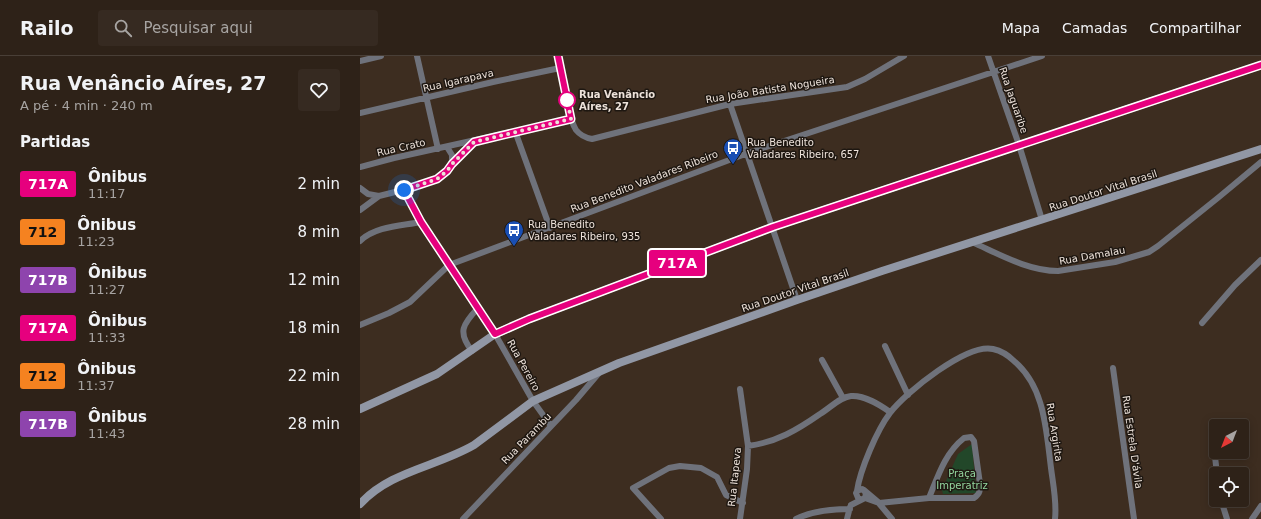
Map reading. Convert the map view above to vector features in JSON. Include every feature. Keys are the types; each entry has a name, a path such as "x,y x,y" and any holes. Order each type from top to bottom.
{"street":[{"path":"360,61 381,56"},
{"path":"417,56 438,149"},
{"path":"558,56 571,119"},
{"name":"Rua João Batista Nogueira","path":"571,119 575,128 583,136 588,138 597,138 658,121 730,104 847,87 865,79 904,56"},
{"name":"Rua Jaguaribe","path":"988,56 1019,145 1042,220"},
{"name":"Rua Benedito Valadares Ribeiro","path":"360,325 389,313 410,302 449,265 748,153 1042,56"},
{"path":"360,409 437,374 495,334 529,319 773,227 1261,65"},
{"name":"Rua Igarapava","path":"360,113 560,68"},
{"path":"730,104 797,300"},
{"name":"Rua Crato","path":"360,167 394,158 474,142 515,131 571,119"},
{"path":"515,131 550,228"},
{"path":"360,210 380,196 437,179 447,171 474,142"},
{"path":"447,147 452,155 452,164"},
{"name":"Rua Doutor Vital Brasil","path":"360,504 376,489 393,479 424,465 464,451 532,401 602,369 797,300 1261,149"},
{"name":"Rua Damalau","path":"972,242 1022,263 1051,271 1115,262 1138,256 1158,246 1261,162"},
{"path":"360,188 368,194 380,196"},
{"name":"Rua Pereiro","path":"404,190 421,222 495,334 532,401 552,426"},
{"path":"360,241 378,230 421,222"},
{"path":"1202,323 1231,289 1261,260"},
{"path":"472,351 465,342 463,331 466,321 478,308"},
{"path":"885,346 908,395"},
{"name":"Rua Argirita","path":"861,494 862,473 868,455 890,412 908,395 945,366 972,352 982,349 992,349 1009,356 1020,365 1028,376 1040,400 1045,422 1054,496 1055,519"},
{"path":"822,360 843,398"},
{"name":"Rua Estrela D'ávila","path":"1113,368 1134,519"},
{"name":"Rua Parambu","path":"462,519 552,426 602,369"},
{"name":"Rua Itapeva","path":"740,389 748,446 747,469 740,519"},
{"path":"748,446 762,444 781,438 843,398 851,396 859,396 890,412"},
{"path":"879,503 929,498 974,498 979,494 980,484 974,441 971,438 964,438 954,447 941,468 929,498"},
{"path":"661,519 633,488 669,468 680,466 701,468 717,477 726,495 743,503"},
{"path":"847,519 850,507 861,494 879,503 892,519"},
{"path":"1252,519 1261,506"},
{"path":"796,519 806,514 850,507"},
{"path":"1223,507 1226,519"}],"green space":[{"name":"Praça Imperatriz","path":"972,444 976,493 943,494 942,490 958,454"}],"bus line":[{"name":"717A","path":"558,56 571,119 515,131 474,142 443,175 430,182 404,190 421,222 495,334 529,319 773,227 1261,65"}],"place":[{"name":"Rua Venâncio Aíres, 27","path":"567,100"},
{"name":"Rua Benedito Valadares Ribeiro, 657","path":"733,165"},
{"name":"Rua Benedito Valadares Ribeiro, 935","path":"514,247"}],"route":[{"path":"404,190 430,182 443,175 474,142 515,131 571,119 567,100"}]}
